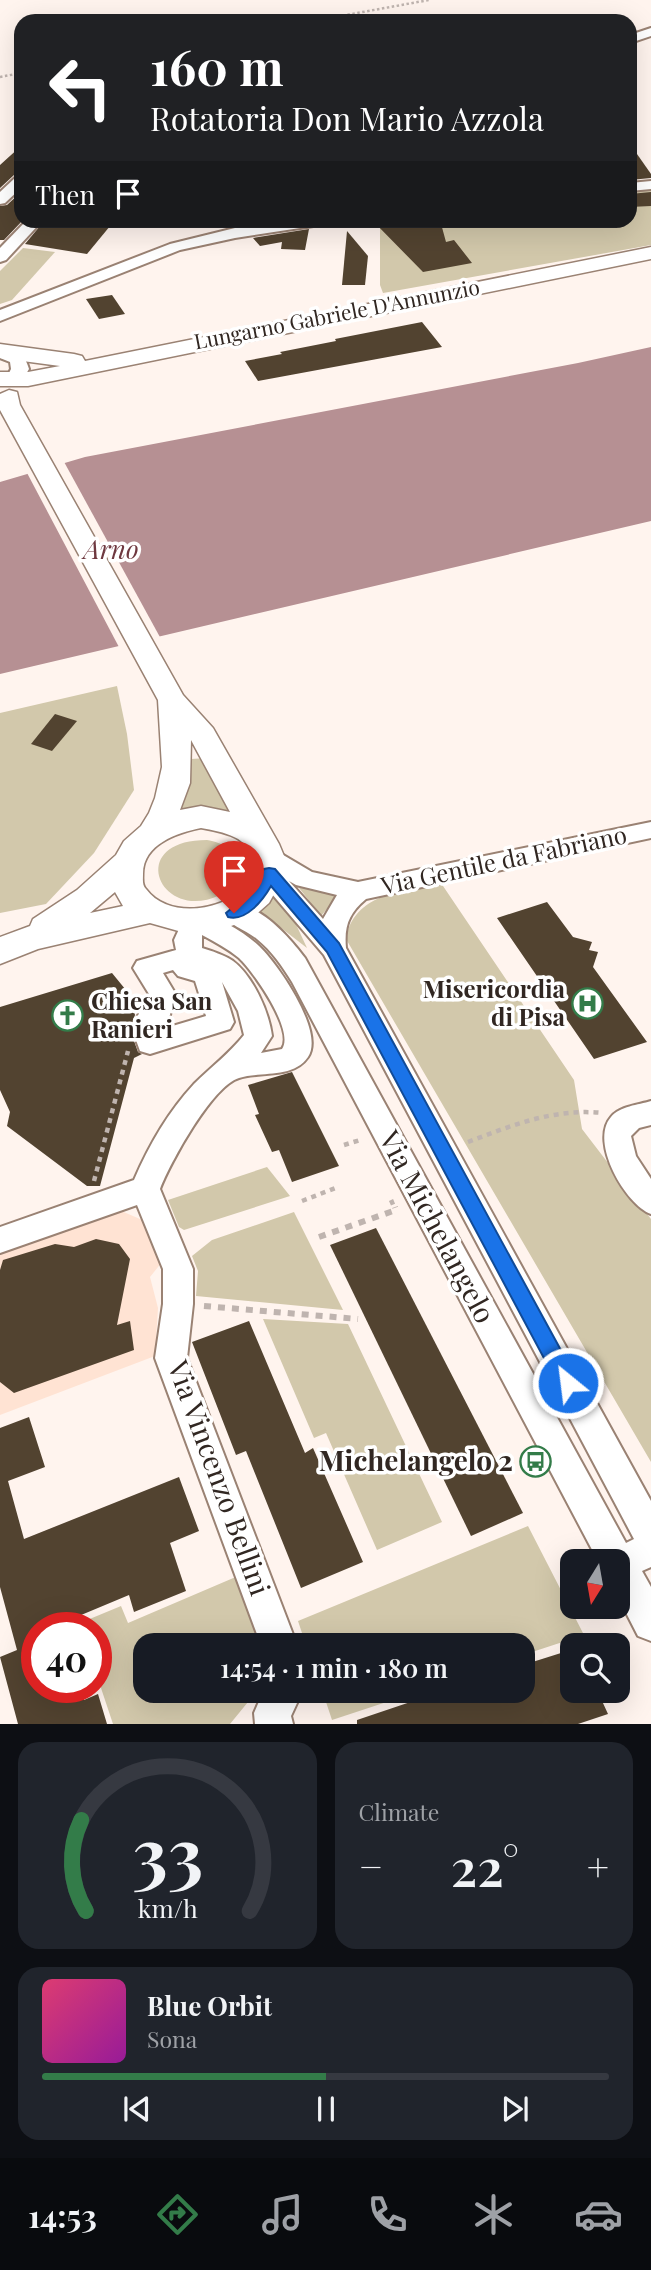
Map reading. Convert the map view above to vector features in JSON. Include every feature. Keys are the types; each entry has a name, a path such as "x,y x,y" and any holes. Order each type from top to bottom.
{"main road":[{"name":"Lungarno Gabriele D'Annunzio","path":"9,386 93,364 651,253"},
{"path":"0,351 93,364"},
{"path":"9,386 9,405 172,700 203,735 267,858 257,896 234,913 197,921 168,918 138,901 128,886 126,864"},
{"path":"154,830 170,801 178,770 172,700"},
{"path":"32,938 88,898 126,864 136,845 154,830 187,818 215,818 246,828 267,858"},
{"path":"0,951 32,938 152,911"}],"street":[{"path":"0,200 14,187"},
{"path":"0,257 6,244 26,228"},
{"path":"204,239 211,228"},
{"path":"0,316 153,255 204,239 271,228"},
{"path":"0,351 18,359 20,369 9,386"},
{"name":"Via Gentile da Fabriano","path":"267,858 304,879 358,891 651,831"},
{"name":"Via Michelangelo","path":"267,858 333,948 651,1535"},
{"name":"Via Gentile da Fabriano","path":"333,948 331,931 334,918 345,901 358,891"},
{"name":"Via Michelangelo","path":"234,913 268,932 295,964 610,1549"},
{"path":"0,1240 145,1189 159,1155 175,1129 211,1084 230,1068 258,1035 256,1020 232,976 214,963 190,954 187,940 197,921 243,948 257,961 299,1034 300,1045 292,1057 283,1061 230,1068"},
{"path":"639,1116 620,1127 618,1149 627,1170 651,1201"},
{"name":"Via Vincenzo Bellini","path":"145,1189 178,1269 178,1304 171,1358 274,1633"},
{"path":"630,1558 651,1549"},
{"name":"Via Michelangelo","path":"630,1585 651,1623"}],"path":[{"path":"352,14 429,0"},
{"path":"92,1186 129,1047 149,1039"},
{"path":"467,1142 564,1110 639,1116"},
{"path":"344,1145 360,1140"},
{"path":"302,1200 338,1187"},
{"path":"319,1237 396,1210"},
{"path":"178,1304 358,1319"}],"shaded area":[{"path":"651,189 651,245 383,293 380,285 380,228 637,228 637,190"},
{"path":"23,248 55,252 12,300 0,304 0,271"},
{"path":"117,686 127,734 134,790 94,853 46,904 0,913 0,713"},
{"path":"207,758 235,817 179,816 186,796 191,759"},
{"path":"207,840 223,845 236,855 241,866 237,880 229,890 220,895 199,901 181,899 168,890 160,878 159,865 166,853 181,844"},
{"path":"441,883 574,1080 582,1129 651,1219 651,1462 346,939 351,924 369,903 397,892"},
{"path":"296,884 338,896 321,916"},
{"path":"271,895 294,920 307,948 258,910"},
{"path":"267,1167 290,1196 184,1230 179,1227 168,1200"},
{"path":"119,1210 147,1222 162,1262 150,1277 158,1308 155,1356 0,1415 0,1254"},
{"path":"294,1212 343,1310 196,1296 198,1271 192,1256 212,1240"},
{"path":"263,1319 348,1324 442,1522 377,1550 326,1433 314,1438"},
{"path":"528,1526 560,1588 560,1619 576,1619 583,1633 560,1633 560,1643 535,1651 535,1633 302,1633 298,1621"},
{"path":"238,1576 259,1633 133,1633 133,1703 247,1703 230,1724 113,1724 106,1703 112,1703 112,1612 107,1612 121,1606 128,1623"},
{"path":"326,1703 384,1703 332,1720"}],"water":[{"name":"Arno","path":"651,347 651,521 0,674 0,482 85,457"}],"pier":[{"path":"63,460 161,639 120,649 26,471"}],"building":[{"path":"14,152 14,175 0,188 0,165"},
{"path":"637,154 651,174 651,178 637,179"},
{"path":"651,192 651,206 637,207 637,193"},
{"path":"14,198 15,228 4,240 0,240 0,206 7,205"},
{"path":"38,228 108,228 87,254 25,244"},
{"path":"380,228 442,228 446,242 454,240 472,263 423,272"},
{"path":"309,229 305,250 281,249 282,242 260,246 253,238"},
{"path":"347,231 368,256 365,285 342,285"},
{"path":"112,295 125,314 99,319 86,299"},
{"path":"422,322 442,347 258,381 245,361 336,341 335,339"},
{"path":"55,714 77,721 52,751 31,744"},
{"name":"Misericordia di Pisa","path":"547,902 573,937 592,942 589,950 598,952 593,967 647,1042 594,1059 497,918"},
{"path":"112,973 130,995 135,1015 130,1030 138,1052 142,1054 134,1058 100,1186 87,1186 7,1126 10,1112 0,1090 0,1007"},
{"path":"292,1072 339,1166 292,1182 279,1150 272,1152 255,1115 259,1114 248,1085"},
{"path":"376,1228 523,1513 471,1536 330,1245"},
{"path":"96,1239 119,1244 130,1259 117,1325 130,1321 134,1350 14,1393 0,1382 0,1270 3,1260 55,1244 74,1247"},
{"path":"249,1321 305,1453 313,1448 363,1562 301,1588 246,1451 236,1455 192,1342"},
{"path":"29,1417 45,1467 8,1481 24,1539 179,1477 199,1531 170,1543 186,1591 134,1612 129,1595 88,1612 21,1612 21,1703 101,1703 107,1724 18,1724 0,1657 17,1650 0,1587 0,1428"},
{"path":"560,1653 560,1703 603,1703 608,1714 578,1724 357,1724 357,1720 407,1703 535,1703 535,1661"}],"place":[{"name":"Misericordia di Pisa","path":"588,1004"},
{"name":"Chiesa San Ranieri","path":"68,1016"},
{"name":"Michelangelo 2","path":"536,1461"}],"route":[{"path":"234,913 257,896 269,874 333,948 568,1383"}]}
